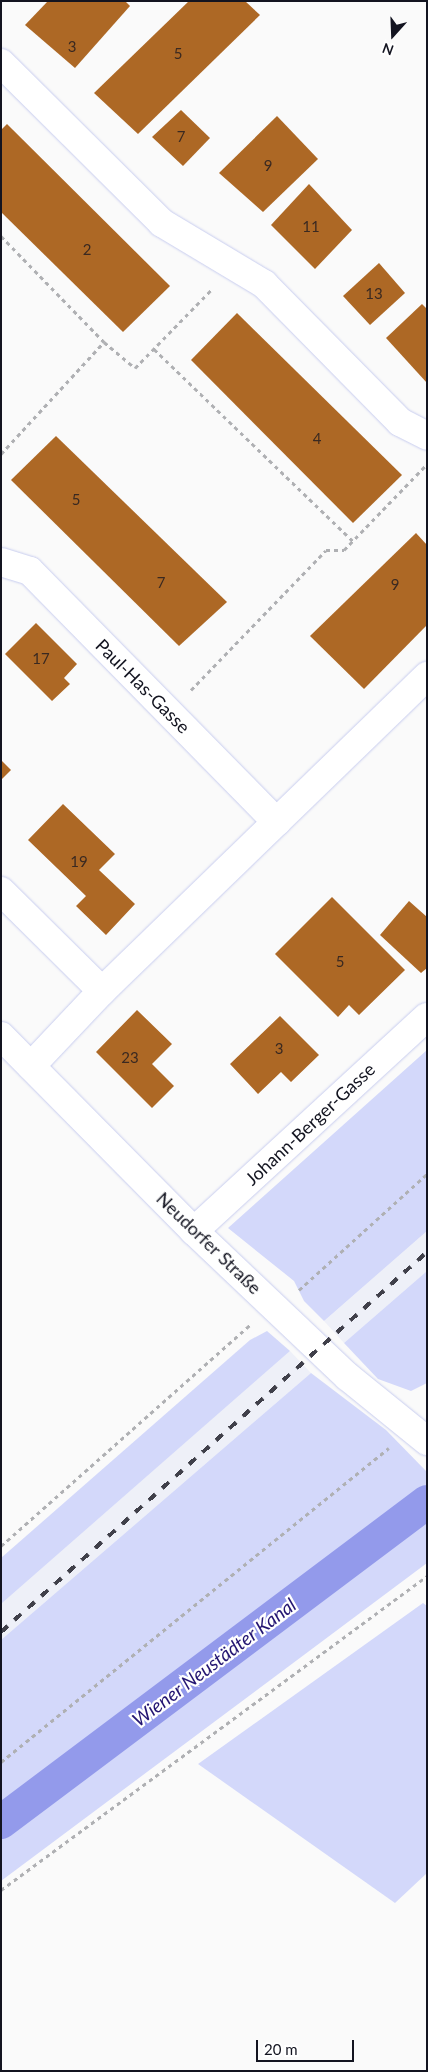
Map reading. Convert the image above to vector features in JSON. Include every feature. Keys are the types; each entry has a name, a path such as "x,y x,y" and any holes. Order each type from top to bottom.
{"street":[{"path":"1,63 162,224 264,284 400,422 427,436"},
{"name":"Paul-Has-Gasse","path":"1,562 30,571 277,822"},
{"path":"32,1066 102,991 427,676"},
{"path":"1,892 102,991"},
{"name":"Johann-Berger-Gasse","path":"194,1231 427,1017"},
{"name":"Neudorfer Straße","path":"1,1036 194,1231 279,1309 348,1377 422,1428"}],"path":[{"path":"1,236 104,342 134,368 234,266"},
{"path":"1,454 104,342"},
{"path":"154,349 353,541"},
{"path":"170,712 326,550 344,550 427,464"},
{"path":"1,1546 250,1326 279,1309 427,1174"},
{"path":"1,1762 422,1428"},
{"path":"1,1890 427,1576"}],"shaded area":[{"path":"427,1050 427,1231 324,1321 304,1301 294,1281 228,1228"},
{"path":"427,1231 427,1271 344,1343 324,1321"},
{"path":"427,1271 427,1383 411,1391 378,1379 344,1343"},
{"path":"267,1331 290,1351 1,1604 1,1558 250,1340"},
{"path":"290,1351 311,1373 1,1640 1,1604"},
{"path":"311,1373 386,1430 427,1472 427,1563 1,1881 1,1640"},
{"path":"423,1603 427,1606 427,1873 395,1903 198,1764"}],"building":[{"path":"48,1 125,1 130,6 75,68 25,25"},
{"path":"189,1 245,1 260,15 138,134 94,93"},
{"path":"181,110 210,138 183,166 152,137"},
{"path":"277,116 318,159 263,212 219,173"},
{"path":"7,124 170,286 123,332 1,212 1,130"},
{"path":"309,184 352,230 315,269 271,225"},
{"path":"379,263 405,293 370,325 343,296"},
{"path":"422,304 427,309 427,383 386,338"},
{"path":"237,313 402,475 353,523 191,360"},
{"path":"56,436 227,602 179,646 11,480"},
{"path":"416,533 427,545 427,625 364,689 310,636"},
{"path":"36,623 77,664 64,678 70,684 52,701 5,654"},
{"path":"1,760 11,770 1,780"},
{"path":"63,804 115,854 99,870 135,904 106,935 76,906 86,896 28,840"},
{"path":"332,897 405,970 359,1015 349,1005 338,1017 275,954"},
{"path":"409,901 427,917 427,968 421,973 380,935"},
{"path":"137,1010 172,1044 152,1064 174,1086 152,1108 96,1052"},
{"path":"280,1016 319,1055 291,1082 281,1072 258,1094 230,1064"}],"waterway":[{"name":"Wiener Neustädter Kanal","path":"1,1822 427,1502"}],"railway":[{"path":"1,1632 427,1252"}]}
